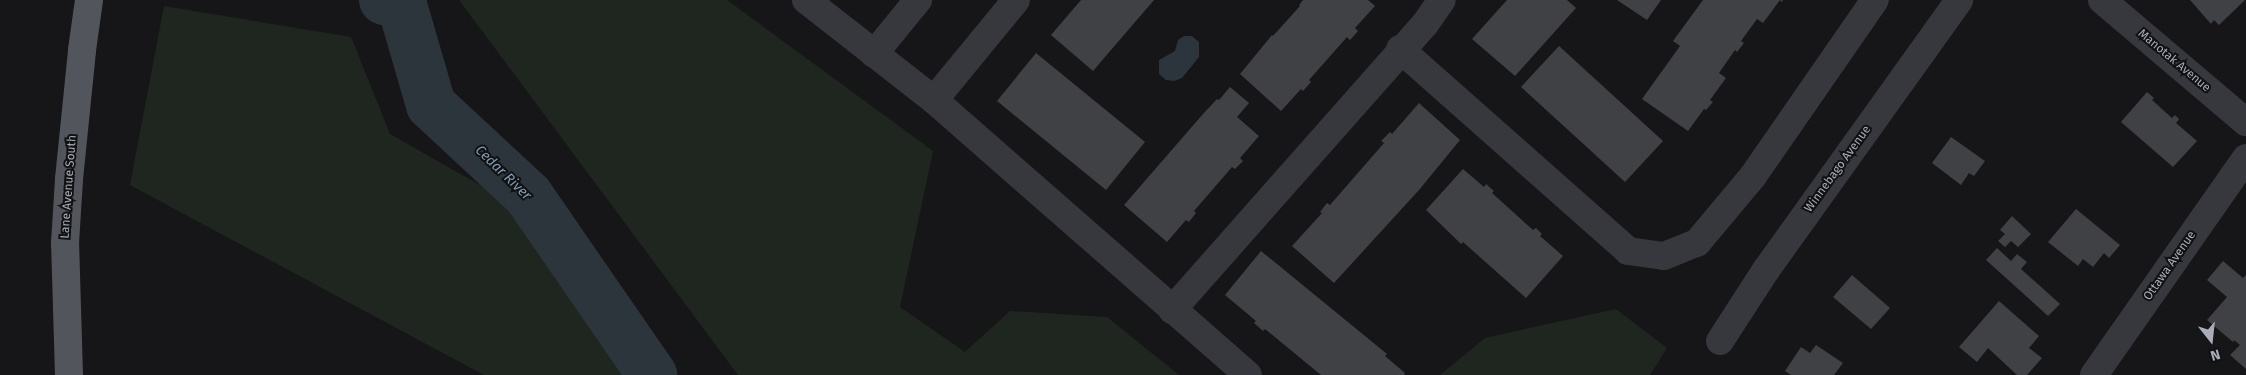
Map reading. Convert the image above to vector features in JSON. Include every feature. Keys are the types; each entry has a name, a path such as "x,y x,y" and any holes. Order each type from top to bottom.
{"main road":[{"name":"Lane Avenue South","path":"69,375 65,243 72,142 89,0"}],"street":[{"path":"806,0 934,100 1248,375"},
{"path":"874,54 918,0"},
{"path":"934,100 1016,0"},
{"path":"1172,310 1400,49 1425,24 1442,0"},
{"path":"1400,49 1628,252 1664,256 1697,243 1753,176 1875,0"},
{"name":"Winnebago Avenue","path":"1720,341 1766,270 1959,0"},
{"name":"Manotak Avenue","path":"2102,0 2246,122"},
{"name":"Ottawa Avenue","path":"2094,375 2246,158"}],"shaded area":[{"path":"459,0 727,0 933,151 900,307 965,352 1010,311 1107,317 1179,375 738,375"},
{"path":"164,6 351,37 390,134 501,197 632,375 484,375 130,185"},
{"path":"1184,36 1192,36 1199,42 1199,57 1182,78 1174,81 1166,80 1159,74 1159,60 1175,51 1178,40"},
{"path":"1616,309 1667,348 1650,375 1440,375 1485,338"}],"building":[{"path":"1081,0 1154,0 1093,71 1051,35"},
{"path":"1303,0 1368,0 1375,6 1355,28 1358,31 1350,40 1347,37 1309,80 1311,82 1303,91 1301,89 1281,111 1240,74 1272,35 1300,6"},
{"path":"1507,0 1567,0 1576,8 1515,76 1472,39"},
{"path":"1617,0 1661,0 1647,20"},
{"path":"1703,0 1780,0 1763,23 1757,19 1741,41 1744,43 1737,52 1735,50 1719,73 1726,78 1710,100 1713,102 1706,110 1704,109 1688,131 1642,99 1680,46 1673,41"},
{"path":"2190,0 2245,0 2219,25 2214,20 2211,24"},
{"path":"1559,46 1663,141 1625,182 1521,87"},
{"path":"1036,53 1145,142 1106,190 997,101"},
{"path":"1230,87 1249,103 1237,117 1259,136 1240,158 1243,161 1235,169 1232,167 1194,211 1196,213 1189,222 1186,220 1167,242 1124,205 1203,114"},
{"path":"2147,92 2154,98 2152,100 2172,118 2175,115 2179,119 2176,123 2197,141 2173,167 2121,122"},
{"path":"1419,103 1460,140 1419,190 1334,283 1292,246 1322,213 1320,212 1327,203 1330,205 1384,143 1381,141 1390,132 1392,134"},
{"path":"1951,137 1985,161 1974,176 1969,173 1961,185 1932,163"},
{"path":"1463,169 1484,187 1486,184 1494,191 1492,193 1533,230 1536,228 1542,234 1540,236 1563,256 1526,298 1463,242 1461,244 1426,210"},
{"path":"2076,209 2120,245 2109,258 2104,253 2093,267 2083,259 2078,266 2048,242"},
{"path":"2012,216 2031,234 2018,247 2011,241 2005,247 1998,241 2005,234 2000,230"},
{"path":"1997,248 2011,261 2017,254 2027,262 2021,269 2060,304 2048,316 1986,260"},
{"path":"1261,251 1387,354 1385,356 1405,373 1404,375 1321,375 1265,329 1263,331 1254,323 1256,321 1225,295"},
{"path":"2223,261 2243,278 2246,275 2246,369 2230,355 2240,345 2234,340 2233,342 2207,320 2227,297 2207,280"},
{"path":"1852,275 1890,308 1871,329 1833,297"},
{"path":"1999,301 2039,336 2029,348 2042,358 2027,375 2017,375 1988,348 1977,362 1959,347"},
{"path":"1816,345 1843,363 1834,375 1791,375 1785,371 1801,347 1810,353"}],"waterway":[{"name":"Cedar River","path":"384,0 402,5 431,105 528,195 652,375"}]}
